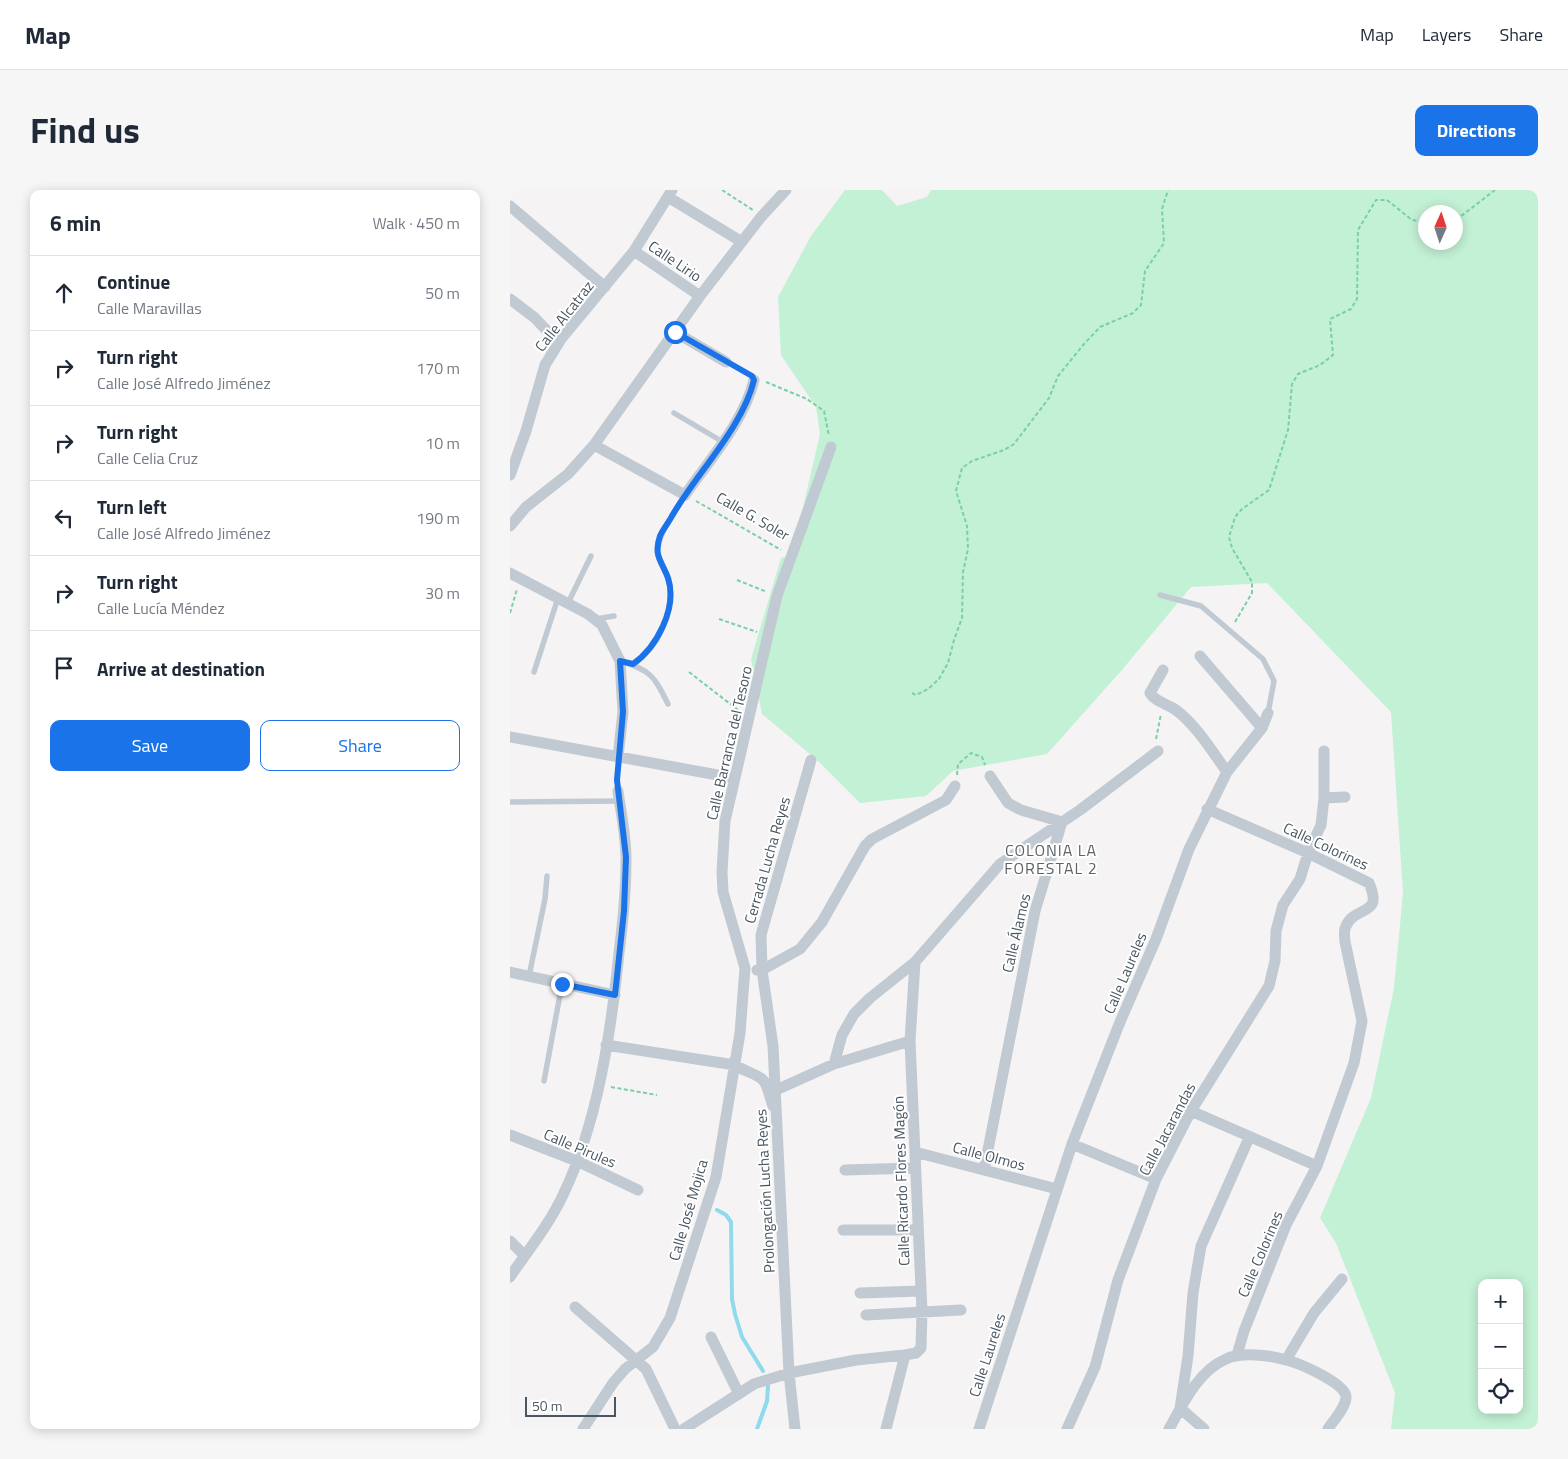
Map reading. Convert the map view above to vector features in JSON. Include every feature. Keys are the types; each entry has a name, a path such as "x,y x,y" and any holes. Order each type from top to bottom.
{"street":[{"path":"510,526 526,507 568,474 594,445 700,296 761,217 786,190"},
{"path":"670,193 742,242"},
{"name":"Calle Alcatraz","path":"510,475 512,461 526,431 545,365 561,339 634,251 670,193"},
{"path":"510,206 605,287"},
{"name":"Calle Lirio","path":"634,251 700,296"},
{"path":"510,299 535,318 548,333 561,339"},
{"path":"675,332 726,362"},
{"path":"594,445 684,495 723,442 738,416 754,380"},
{"name":"Calle Barranca del Tesoro","path":"745,968 723,892 722,872 725,821 778,596 831,447"},
{"path":"515,575 596,619 602,625 620,661 623,712 618,757"},
{"path":"1200,656 1262,728"},
{"path":"1163,670 1150,693 1153,697 1177,710 1206,742 1227,772"},
{"name":"Calle Laureles","path":"979,1429 1072,1144 1120,1022 1156,940 1189,849 1227,772 1262,728 1268,713"},
{"path":"510,737 734,778"},
{"path":"834,1064 842,1035 854,1014 870,998 915,962 1000,864 1126,777 1157,745"},
{"name":"Calle Jacarandas","path":"1067,1429 1095,1367 1118,1280 1156,1179 1191,1111 1269,986 1275,960 1279,916 1300,879 1308,853 1321,826 1324,798 1324,751"},
{"name":"Cerrada Lucha Reyes","path":"762,970 762,935 811,760"},
{"path":"990,776 1008,803 1021,810 1062,822"},
{"path":"745,968 762,970 800,949 822,922 865,846 872,839 946,800 956,786"},
{"path":"510,1277 551,1219 577,1161 599,1085 615,995 624,911 626,857 618,796"},
{"path":"1324,798 1345,797"},
{"name":"Calle Colorines","path":"1207,810 1308,853 1369,883 1374,900 1371,907 1347,923 1344,929 1345,942 1362,1021 1354,1063 1317,1166 1286,1225 1244,1331 1237,1355"},
{"name":"Calle Álamos","path":"984,1170 1035,911 1062,822"},
{"name":"Calle Ricardo Flores Magón","path":"905,1355 916,1353 921,1348 922,1312 910,1041 915,962"},
{"name":"Calle José Mojica","path":"584,1429 613,1383 625,1369 638,1362 653,1347 670,1318 716,1177 735,1064 745,968"},
{"name":"Prolongación Lucha Reyes","path":"762,970 770,1018 776,1090 789,1373 795,1429"},
{"path":"510,972 615,995"},
{"path":"776,1090 834,1064 910,1041"},
{"path":"606,1045 735,1064 744,1072 751,1073 763,1080 776,1112"},
{"path":"1191,1111 1249,1138 1317,1166"},
{"name":"Calle Pirules","path":"510,1135 577,1161 638,1190"},
{"path":"1180,1408 1188,1356 1193,1293 1202,1246 1249,1138"},
{"path":"1072,1144 1156,1179"},
{"name":"Calle Olmos","path":"914,1152 1057,1189"},
{"path":"845,1170 915,1168"},
{"path":"843,1230 918,1230"},
{"path":"510,1242 524,1255"},
{"path":"1286,1360 1314,1313 1342,1279"},
{"path":"860,1293 921,1290"},
{"path":"575,1307 638,1362 654,1382 675,1429"},
{"path":"866,1315 961,1310"},
{"path":"711,1337 739,1394"},
{"path":"684,1429 754,1384 789,1373 856,1360 905,1355 886,1429"},
{"path":"1169,1429 1180,1408 1201,1378 1225,1359 1237,1355 1286,1360 1319,1374 1340,1386 1345,1393 1346,1401 1328,1429"},
{"path":"1180,1408 1204,1429"}],"lane":[{"path":"674,413 723,442"},
{"path":"633,664 651,648 662,630 669,597 669,579 658,559 657,551 660,536 684,495"},
{"path":"568,604 591,556"},
{"name":"Calle Laureles","path":"1160,595 1201,606 1263,659 1274,681 1268,713"},
{"path":"534,672 558,598"},
{"path":"596,619 614,616"},
{"path":"620,661 642,667 654,678 668,704"},
{"path":"510,802 618,796"},
{"path":"529,976 545,899 547,876"},
{"path":"544,1081 562,984"}],"path":[{"path":"722,190 761,217"},
{"path":"912,693 916,695 928,689 938,679 948,663 962,618 963,572 968,549 967,526 956,491 962,468 972,461 1004,450 1014,444 1049,398 1058,376 1084,344 1100,327 1133,313 1141,305 1145,271 1164,243 1162,209 1168,190"},
{"path":"1463,215 1495,190"},
{"path":"1230,630 1252,593 1252,582 1232,548 1229,537 1233,524 1242,509 1269,490 1288,430 1292,384 1298,374 1320,365 1333,355 1330,319 1351,309 1357,299 1358,230 1363,219 1376,200 1387,200 1412,220 1418,221"},
{"path":"726,362 752,376 754,380 760,379 808,399 824,412 831,447"},
{"name":"Calle G. Soler","path":"684,495 792,556"},
{"path":"510,613 515,575"},
{"path":"737,580 778,596"},
{"path":"719,619 768,636"},
{"path":"688,672 748,718"},
{"path":"1157,745 1161,702"},
{"path":"956,786 958,764 971,753 982,757 990,776"},
{"path":"618,757 618,796"},
{"path":"599,1085 657,1095"}],"green space":[{"path":"845,190 882,190 897,206 927,197 931,190 1538,190 1538,1429 1391,1429 1395,1393 1336,1243 1320,1218 1371,1098 1394,988 1403,893 1391,712 1267,583 1191,587 1121,671 1047,754 953,771 926,796 860,803 816,759 762,714 751,659 781,558 792,555 820,434 816,407 781,355 778,297 811,236"}],"waterway":[{"path":"717,1210 726,1215 731,1222 732,1299 735,1314 742,1337 763,1371"},
{"path":"757,1429 767,1401 768,1386"}],"district":[{"name":"COLONIA LA FORESTAL 2","path":"1051,859"}],"route":[{"path":"562,984 615,995 624,911 626,857 617,780 623,712 620,661 633,664 642,658 651,648 662,630 669,597 669,579 658,559 657,551 660,536 684,495 723,442 738,416 754,380 752,376 675,332"}]}
